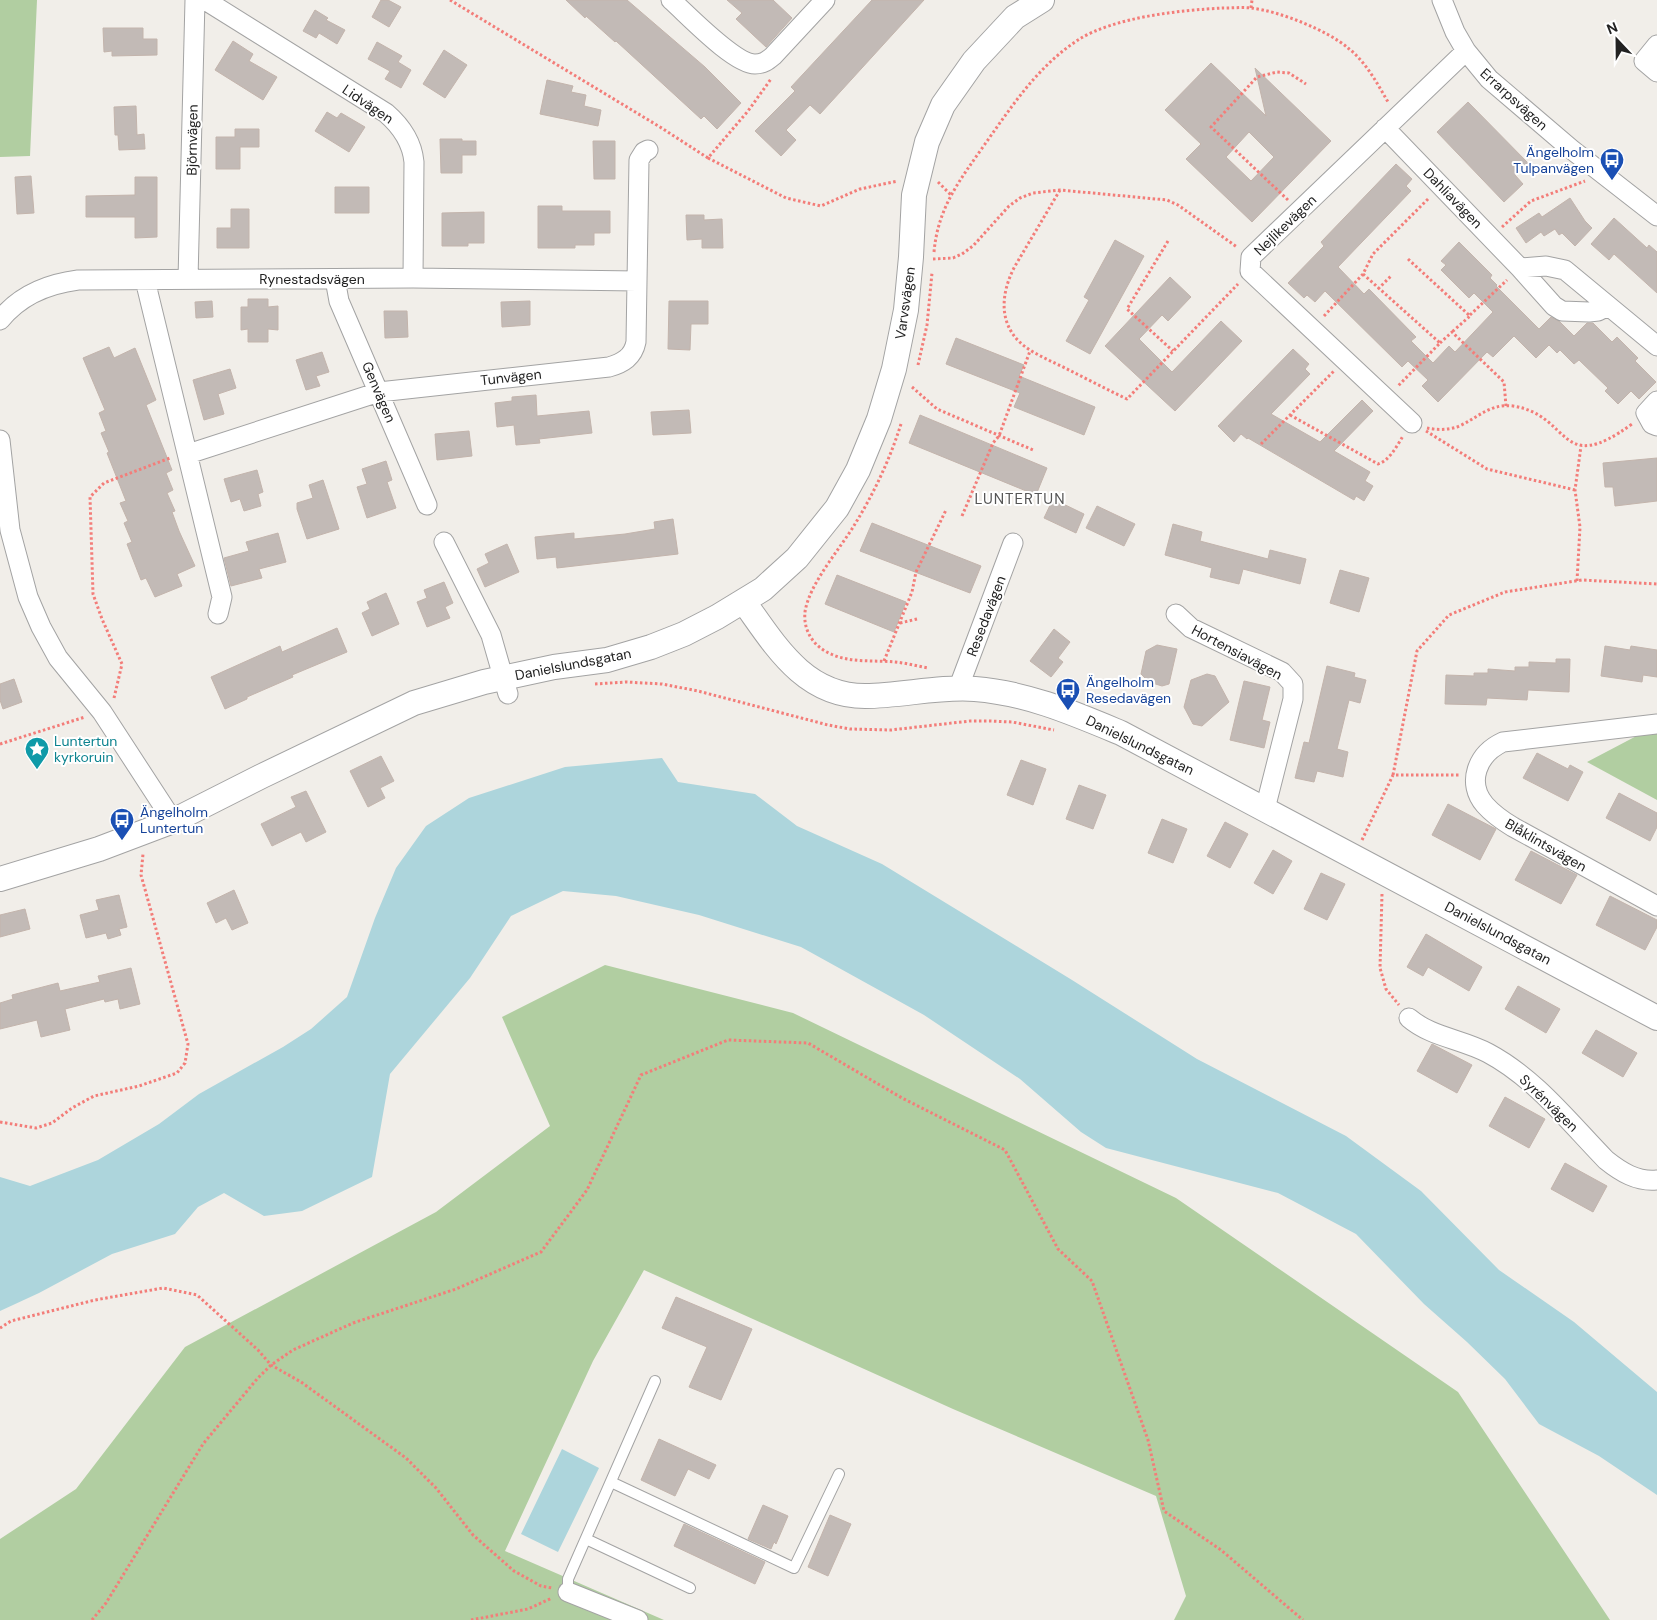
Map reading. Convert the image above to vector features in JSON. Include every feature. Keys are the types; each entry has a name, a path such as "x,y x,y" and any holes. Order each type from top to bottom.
{"street":[{"name":"Björnvägen","path":"188,279 195,0"},
{"name":"Lidvägen","path":"205,0 386,113 398,124 413,150 413,278"},
{"path":"672,0 724,48 746,62 754,64 764,63 773,56 825,0"},
{"name":"Varvsvägen","path":"744,602 782,574 797,558 828,521 858,470 879,419 894,369 906,310 914,195 927,142 942,105 962,77 1015,17 1042,0"},
{"name":"Errarpsvägen","path":"1442,0 1455,32 1466,50 1489,79 1571,149 1604,174 1654,207"},
{"path":"1657,45 1644,61 1657,72"},
{"name":"Nejlikevägen","path":"1415,424 1312,329 1251,264 1299,211 1466,50"},
{"name":"Dahliavägen","path":"1391,122 1441,186 1554,306 1562,311 1589,312 1598,311 1608,306"},
{"name":"Tunvägen","path":"188,454 379,392 616,365 628,358 635,348 636,342 639,160 644,152 648,150"},
{"path":"1520,268 1546,266 1565,270 1657,346"},
{"name":"Rynestadsvägen","path":"0,320 8,310 26,297 62,282 78,280 413,278 637,281"},
{"name":"Genvägen","path":"335,279 340,301 427,505"},
{"path":"146,280 222,597 218,614"},
{"path":"0,440 10,530 28,597 41,627 58,658 102,712 173,820"},
{"path":"444,542 491,635 506,686"},
{"name":"Resedavägen","path":"958,689 1013,543"},
{"name":"Danielslundsgatan","path":"0,879 99,849 173,820 390,714 438,695 506,686 623,656 684,634 744,602 787,660 802,675 818,684 836,691 864,696 958,689 997,691 1068,711 1121,733 1657,1018"},
{"name":"Hortensiavägen","path":"1176,614 1191,628 1282,672 1293,684 1293,699 1265,809"},
{"path":"1476,775 1476,769 1485,755 1490,749 1503,742 1657,724"},
{"name":"Blåklintsvägen","path":"1476,775 1475,785 1477,792 1494,814 1513,827 1657,906"},
{"name":"Syrénvägen","path":"1409,1018 1426,1030 1487,1052 1503,1062 1537,1088 1606,1160 1617,1169 1643,1180 1657,1180"},
{"path":"568,1592 638,1620"}],"lane":[{"path":"568,1592 568,1579 655,1382"},
{"path":"611,1482 794,1568 839,1474"},
{"path":"586,1539 690,1588"}],"path":[{"path":"450,0 708,158 786,198 820,206 860,189 901,180 937,181 951,195"},
{"path":"1250,8 1252,0"},
{"path":"916,370 927,325 937,227 946,204 1030,83 1048,64 1079,39 1105,28 1149,17 1211,9 1250,8 1293,20 1320,31 1348,47 1370,73 1391,122"},
{"path":"708,158 767,86 771,79 773,56"},
{"path":"1299,211 1211,127 1257,77 1277,72 1289,73 1306,84"},
{"path":"1490,237 1531,201 1604,174"},
{"path":"1312,329 1363,274 1373,254 1441,186"},
{"path":"933,259 953,258 967,251 1009,206 1020,198 1041,191 1060,190 1160,199 1172,202 1251,264 1127,399 1031,351 1017,339 1007,325 1003,298 1012,271 1060,190"},
{"path":"1168,241 1127,309 1173,351"},
{"path":"1386,398 1440,343 1470,316 1408,259"},
{"path":"1470,315 1520,268"},
{"path":"1363,274 1440,343"},
{"path":"1378,289 1391,276"},
{"path":"1452,332 1504,382 1506,406"},
{"path":"962,516 993,443 1000,436 1031,351"},
{"path":"1261,444 1345,360"},
{"path":"910,395 912,387 937,409 1033,450"},
{"path":"1415,424 1429,429 1450,429 1482,412 1506,406 1530,410 1572,443 1582,446 1595,445 1610,439 1653,414"},
{"path":"1290,415 1378,464 1382,463 1415,424"},
{"path":"902,419 872,494 851,531 817,582 808,602 805,616 806,628 813,641 826,652 833,655 854,660 910,664 930,669"},
{"path":"1415,424 1487,469 1575,490"},
{"path":"1577,581 1580,527 1575,490 1582,446"},
{"path":"0,744 111,709 122,664 93,594 90,498 104,483 167,458 188,454"},
{"path":"884,662 912,592 916,572 946,510"},
{"path":"1367,828 1393,776 1417,651 1448,615 1505,592 1577,581 1657,584"},
{"path":"900,623 917,619"},
{"path":"590,685 626,682 662,684 698,691 850,729 891,730 988,720 1012,722 1057,731"},
{"path":"1393,776 1476,775"},
{"path":"139,856 151,849"},
{"path":"0,1122 36,1128 52,1122 94,1096 139,1086 176,1073 185,1063 188,1044 140,875 143,853"},
{"path":"1390,895 1382,891 1380,968 1386,989 1409,1018"},
{"path":"92,1620 106,1603 203,1444 271,1365 293,1350 353,1323 456,1289 541,1252 587,1190 641,1075 728,1040 808,1043 902,1098 1005,1150 1058,1249 1092,1281 1148,1440 1164,1510 1221,1550 1303,1620"},
{"path":"0,1328 10,1321 95,1300 163,1288 198,1295 258,1350 271,1365 301,1382 406,1458 436,1488 473,1535 514,1570 541,1586 568,1592"},
{"path":"471,1620 528,1609 568,1592"}],"green space":[{"path":"0,0 37,0 30,156 0,157"},
{"path":"1657,730 1657,800 1587,762 1646,731"},
{"path":"605,965 793,1013 1176,1198 1458,1392 1610,1620 1174,1620 1186,1596 1156,1496 953,1409 644,1270 593,1361 505,1551 664,1620 0,1620 0,1539 76,1489 185,1347 436,1212 550,1126 502,1017"}],"water":[{"path":"662,758 678,782 755,794 797,826 882,864 1197,1059 1346,1136 1421,1191 1499,1270 1574,1322 1657,1392 1657,1495 1599,1456 1539,1424 1505,1379 1424,1304 1356,1234 1278,1193 1106,1148 1081,1132 1020,1079 924,1015 801,947 699,915 616,896 563,891 511,916 470,978 390,1074 372,1177 302,1211 264,1216 224,1193 198,1207 175,1234 112,1254 39,1293 0,1311 0,1177 30,1186 98,1160 159,1124 199,1094 283,1047 311,1029 347,997 375,918 396,868 426,826 469,798 565,767"},
{"path":"562,1449 599,1468 558,1552 521,1534"}],"building":[{"path":"381,0 388,0 401,7 389,27 372,17"},
{"path":"566,0 627,0 705,67 741,103 717,129 704,116 701,119 616,41 586,16 585,18"},
{"path":"727,0 773,0 792,18 766,47 736,19 742,13"},
{"path":"872,0 924,0 820,114 810,105 786,130 796,140 781,156 755,131 795,91 791,87"},
{"path":"315,10 328,18 326,20 345,30 337,44 319,33 316,38 303,31"},
{"path":"103,28 143,28 143,39 157,39 157,55 112,56 112,51 104,52"},
{"path":"233,41 253,54 249,61 277,77 263,100 215,70"},
{"path":"377,42 402,56 398,62 411,70 401,88 385,79 390,71 368,59"},
{"path":"444,50 467,65 445,98 423,84"},
{"path":"1211,63 1266,116 1255,68 1331,141 1252,222 1186,159 1201,144 1165,110","holes":["1249,132 1274,157 1251,181 1226,157"]},
{"path":"547,80 573,86 571,92 586,95 584,106 601,110 598,126 540,114"},
{"path":"1468,102 1528,163 1515,175 1523,184 1504,202 1437,132"},
{"path":"136,106 137,135 144,134 145,149 119,150 118,135 115,135 114,107"},
{"path":"327,112 337,118 341,113 365,127 349,152 315,131"},
{"path":"235,129 259,129 259,147 240,147 240,169 216,169 216,137 235,137"},
{"path":"440,139 476,141 476,155 462,155 462,173 441,173"},
{"path":"593,141 615,141 615,179 594,179"},
{"path":"1396,164 1412,179 1406,186 1411,191 1338,267 1364,294 1369,289 1416,337 1411,341 1433,363 1449,346 1455,352 1493,312 1474,293 1469,298 1441,270 1446,265 1441,261 1459,242 1492,275 1490,278 1496,286 1539,329 1551,317 1560,322 1574,336 1587,323 1593,323 1612,342 1617,337 1638,358 1635,361 1656,382 1639,399 1631,391 1618,404 1605,391 1608,388 1579,360 1574,364 1560,350 1557,353 1549,345 1536,358 1514,336 1493,357 1487,352 1438,402 1422,386 1428,380 1408,361 1402,367 1325,291 1315,302 1307,295 1304,298 1288,283 1324,246 1321,242"},
{"path":"31,176 34,213 17,214 15,177"},
{"path":"135,177 157,177 157,237 135,238 135,217 86,217 86,196 135,195"},
{"path":"335,187 369,187 369,213 335,213"},
{"path":"1570,198 1585,221 1592,228 1575,246 1562,233 1559,235 1555,229 1544,236 1541,232 1526,243 1516,228 1539,213 1542,217"},
{"path":"538,206 562,206 562,211 610,211 610,233 594,233 594,245 575,245 575,248 538,248"},
{"path":"231,209 249,209 249,248 217,248 217,228 231,228"},
{"path":"484,212 484,243 468,243 468,246 442,246 442,213"},
{"path":"686,215 704,215 704,220 722,219 723,248 702,248 702,239 687,240"},
{"path":"1614,218 1647,248 1649,245 1657,252 1657,293 1614,254 1609,260 1591,244"},
{"path":"1115,240 1144,256 1090,354 1066,341 1089,300 1084,297"},
{"path":"1170,277 1191,297 1168,321 1162,315 1139,339 1172,372 1221,321 1242,341 1175,411 1105,346"},
{"path":"248,299 268,299 268,307 278,306 278,330 268,329 268,342 248,342 248,329 241,330 241,307 248,307"},
{"path":"212,301 213,317 196,318 195,302"},
{"path":"530,301 530,325 502,327 501,302"},
{"path":"669,301 708,301 708,324 691,324 690,350 668,349"},
{"path":"384,311 407,311 408,337 385,338"},
{"path":"956,338 1024,365 1019,376 1095,407 1084,435 1014,407 1020,393 946,364"},
{"path":"109,347 114,358 135,348 156,400 146,405 172,470 166,473 173,490 167,493 175,511 172,512 195,566 177,574 182,586 155,597 146,578 141,580 127,544 132,542 124,523 128,521 120,503 126,501 101,433 106,431 99,413 105,410 83,358"},
{"path":"1293,349 1309,364 1305,369 1310,374 1271,414 1320,442 1362,400 1373,411 1334,451 1370,472 1365,481 1373,486 1364,501 1356,496 1354,500 1241,434 1234,442 1218,426"},
{"path":"322,352 329,372 316,376 320,386 306,390 296,360"},
{"path":"230,369 236,388 218,394 224,414 204,420 193,380"},
{"path":"536,395 537,416 589,411 592,433 539,439 540,443 516,445 514,425 497,427 495,403 512,401 512,397"},
{"path":"689,410 691,433 653,435 651,412"},
{"path":"920,415 1047,468 1036,495 909,443"},
{"path":"469,431 472,456 437,460 435,434"},
{"path":"1657,458 1657,501 1615,506 1613,487 1605,487 1603,463"},
{"path":"386,461 392,480 387,482 396,508 367,518 357,487 367,484 362,469"},
{"path":"257,470 263,492 258,494 261,506 244,511 240,499 231,502 224,479"},
{"path":"323,480 339,529 307,539 297,509 297,503 313,498 309,485"},
{"path":"1053,499 1084,514 1076,533 1044,518"},
{"path":"1097,506 1135,524 1124,546 1086,528"},
{"path":"673,519 678,554 557,568 556,557 537,559 535,537 574,533 574,539 625,534 655,529 654,522"},
{"path":"872,523 981,566 970,593 860,551"},
{"path":"1173,524 1202,532 1200,541 1268,559 1270,550 1306,559 1300,584 1243,569 1239,584 1210,577 1212,568 1165,555"},
{"path":"278,533 286,562 259,569 262,578 231,586 224,558 249,551 246,542"},
{"path":"507,544 519,572 485,587 477,569 489,563 485,554"},
{"path":"1340,570 1369,578 1359,612 1330,603"},
{"path":"837,575 906,602 894,632 825,604"},
{"path":"444,582 453,603 445,607 450,618 427,627 417,602 427,598 424,590"},
{"path":"386,593 399,624 372,636 362,613 370,609 367,602"},
{"path":"337,628 347,652 292,675 293,677 225,709 211,677 280,646 282,652"},
{"path":"1054,629 1070,642 1058,658 1063,662 1051,677 1030,661"},
{"path":"1157,645 1177,649 1169,684 1162,686 1149,682 1141,674 1146,651"},
{"path":"1605,646 1630,650 1631,646 1657,650 1657,677 1643,675 1642,682 1601,676"},
{"path":"1556,659 1570,659 1569,692 1528,690 1527,700 1487,698 1486,705 1445,704 1446,675 1474,676 1474,673 1488,673 1488,669 1515,671 1515,667 1529,667 1529,662 1556,663"},
{"path":"1327,666 1355,673 1354,677 1366,680 1360,703 1349,700 1337,749 1348,752 1343,777 1317,771 1314,782 1295,778 1304,742 1309,743"},
{"path":"1207,674 1215,676 1229,702 1202,726 1193,724 1184,707 1191,680"},
{"path":"14,679 22,702 3,709 0,700 0,684"},
{"path":"1244,681 1270,687 1262,720 1270,722 1264,748 1230,740"},
{"path":"1537,753 1568,769 1570,765 1583,772 1568,801 1523,778"},
{"path":"381,756 394,781 380,788 385,798 368,807 350,771"},
{"path":"1021,760 1046,769 1033,805 1007,795"},
{"path":"1079,785 1106,795 1093,829 1066,819"},
{"path":"306,791 326,832 306,842 301,832 272,846 261,824 296,807 291,797"},
{"path":"1619,793 1657,813 1657,827 1650,841 1606,818"},
{"path":"1448,804 1496,829 1480,860 1432,835"},
{"path":"1162,819 1187,829 1173,863 1148,853"},
{"path":"1225,822 1248,834 1230,868 1207,856"},
{"path":"1273,850 1292,861 1273,894 1254,883"},
{"path":"1531,851 1577,875 1561,904 1515,880"},
{"path":"1321,873 1345,884 1327,920 1304,909"},
{"path":"234,890 248,923 232,930 226,918 216,923 207,903"},
{"path":"119,895 127,927 119,929 121,935 108,939 106,933 86,938 80,915 99,910 96,900"},
{"path":"1610,896 1657,920 1657,927 1645,950 1596,925"},
{"path":"25,909 30,929 0,937 0,915"},
{"path":"1426,934 1482,967 1469,991 1428,967 1423,976 1407,967"},
{"path":"131,968 140,1004 120,1009 118,999 105,1002 104,999 65,1009 70,1030 41,1037 37,1020 0,1029 0,1003 13,999 12,995 58,983 60,991 100,982 98,976"},
{"path":"1518,986 1560,1009 1546,1033 1505,1009"},
{"path":"1596,1030 1637,1053 1623,1077 1582,1053"},
{"path":"1432,1044 1472,1065 1457,1093 1417,1071"},
{"path":"1505,1097 1545,1119 1529,1148 1489,1126"},
{"path":"1565,1163 1607,1186 1593,1212 1551,1189"},
{"path":"676,1297 752,1329 721,1400 689,1387 707,1347 662,1328"},
{"path":"659,1439 716,1465 709,1479 688,1469 675,1496 641,1480"},
{"path":"763,1505 788,1516 776,1544 774,1542 771,1549 748,1539"},
{"path":"830,1515 851,1524 828,1576 808,1567"},
{"path":"684,1524 765,1562 755,1584 674,1546"}],"place":[{"name":"Ängelholm Tulpanvägen","path":"1612,181"},
{"name":"Ängelholm Resedavägen","path":"1068,711"},
{"name":"Luntertun kyrkoruin","path":"37,770"},
{"name":"Ängelholm Luntertun","path":"122,841"}],"district":[{"name":"LUNTERTUN","path":"1020,499"}]}
